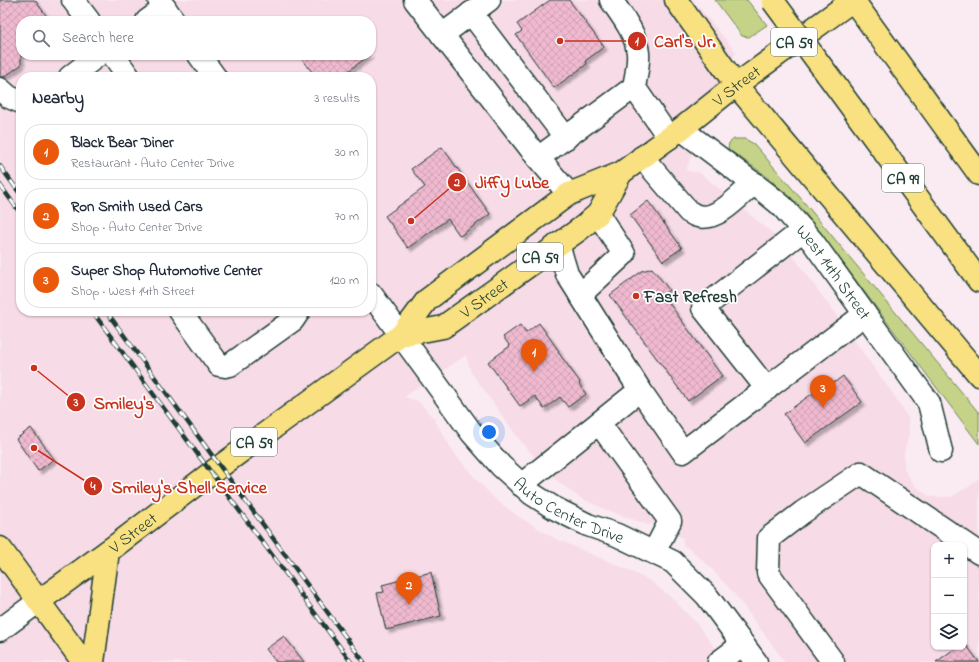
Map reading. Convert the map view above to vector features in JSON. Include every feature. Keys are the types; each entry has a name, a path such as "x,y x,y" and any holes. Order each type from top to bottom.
{"main road":[{"path":"676,0 730,77 979,375"},
{"name":"CA 99","path":"773,0 979,281"},
{"path":"853,0 979,174"},
{"name":"V Street","path":"39,601 108,551 211,472 401,335 427,300 569,194 621,173 675,134 730,77 853,0"},
{"name":"V Street","path":"401,335 443,327 558,244 598,214 621,173"},
{"path":"0,548 83,662"},
{"path":"93,662 108,551"}],"street":[{"path":"73,0 84,16"},
{"path":"442,35 489,0"},
{"path":"538,158 634,87 638,67 638,52 632,32 611,0"},
{"path":"418,1 442,35 538,158 569,194"},
{"path":"156,16 166,10"},
{"path":"471,13 566,138"},
{"path":"76,72 92,60"},
{"path":"117,60 126,72"},
{"path":"203,60 211,72"},
{"name":"West 14th Street","path":"634,87 675,134 754,183 782,206 803,230 929,403 941,451"},
{"path":"0,89 9,97 16,100"},
{"path":"642,158 689,212 698,216 708,217 720,213 754,183"},
{"path":"580,295 624,254 598,214"},
{"path":"767,389 703,308 803,230"},
{"path":"558,244 567,274 640,390 683,452 865,314"},
{"name":"Auto Center Drive","path":"376,301 472,433 501,466 532,494 554,508 588,524 618,535 673,562 707,596 756,662"},
{"path":"184,316 219,365 224,366 230,365 293,320 296,316"},
{"path":"521,485 640,390"},
{"path":"599,423 670,520 654,552"},
{"path":"833,662 768,573 769,538 780,529 861,473 979,553"},
{"name":"V Street","path":"0,630 39,601"},
{"path":"719,662 743,644"}],"shaded area":[{"path":"0,0 693,0 736,52 685,171 700,173 772,233 796,260 895,397 908,418 909,435 904,451 904,469 915,486 930,497 951,497 969,487 979,478 979,662 785,662 733,592 706,563 683,545 683,538 655,522 649,525 607,510 580,498 555,479 522,443 471,372 466,355 404,397 418,401 434,419 454,453 496,500 519,517 554,538 650,581 672,598 697,624 725,662 0,662"}],"green space":[{"path":"715,0 747,0 767,25 749,37 742,36"},
{"path":"734,139 745,139 754,144 979,413 979,444 799,205 765,175 728,149 729,143"}],"building":[{"path":"0,0 35,0 46,16 16,16 16,60 21,60 21,65 4,77 0,77"},
{"path":"550,0 569,0 604,47 585,61 587,64 554,88 516,35 522,31 517,24"},
{"path":"303,60 363,60 347,72 312,72"},
{"path":"442,147 490,214 460,236 448,219 408,248 385,216 425,187 411,169"},
{"name":"Fast Refresh","path":"648,201 682,248 663,261 630,215"},
{"path":"652,268 669,290 663,295 722,376 688,401 610,295 642,271"},
{"path":"539,323 580,382 579,384 586,394 568,407 560,397 544,409 535,396 520,406 488,362 510,346 503,337 520,325 526,333"},
{"path":"843,376 862,402 805,443 784,414 813,393 815,397"},
{"path":"31,428 54,459 38,471 16,439"},
{"path":"431,572 441,616 386,630 377,593 384,592 382,585"},
{"path":"284,636 304,662 276,662 266,649"},
{"path":"967,646 979,662 936,662 953,650 967,650"}],"railway":[{"path":"0,166 16,188"},
{"path":"0,185 16,207"},
{"path":"96,316 351,662"},
{"path":"110,316 364,662"}],"place":[{"name":"Carl's Jr.","path":"560,41"},
{"name":"Jiffy Lube","path":"411,221"},
{"name":"Fast Refresh","path":"636,296"},
{"name":"Smiley's","path":"34,368"},
{"name":"Black Bear Diner","path":"534,372"},
{"name":"Super Shop Automotive Center","path":"823,408"},
{"name":"Smiley's Shell Service","path":"34,448"},
{"name":"Ron Smith Used Cars","path":"409,605"}]}
